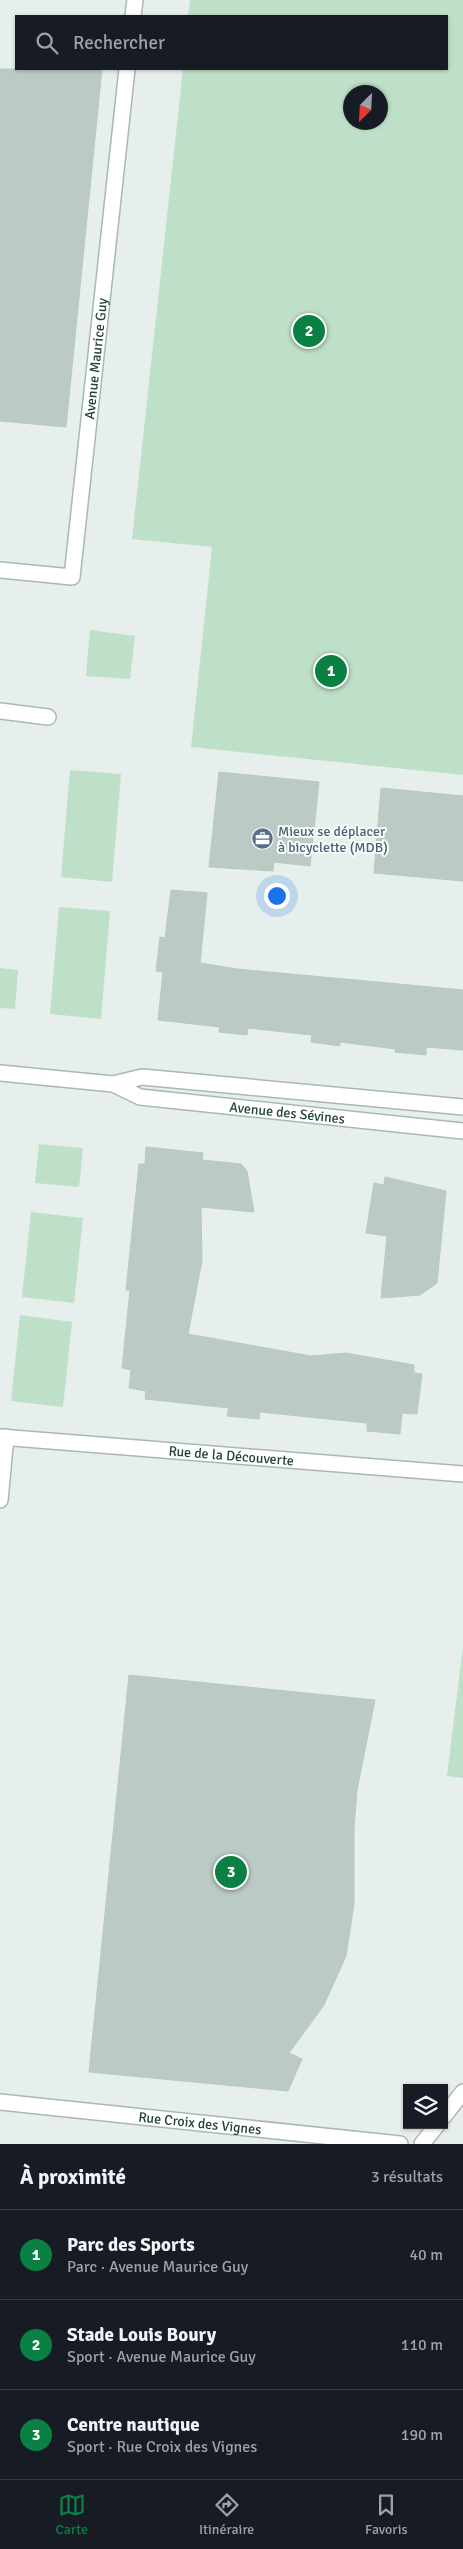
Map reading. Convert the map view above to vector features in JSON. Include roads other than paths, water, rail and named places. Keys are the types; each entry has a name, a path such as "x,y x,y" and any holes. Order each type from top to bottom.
{"street":[{"path":"133,15 135,0"},
{"name":"Avenue Maurice Guy","path":"0,570 72,576 127,70"},
{"path":"0,712 48,717"},
{"name":"Avenue des Sévines","path":"0,1073 113,1084 142,1077 463,1107"},
{"name":"Avenue des Sévines","path":"113,1084 140,1097 463,1131"},
{"path":"0,1500 3,1437"},
{"name":"Rue de la Découverte","path":"3,1437 463,1474"},
{"path":"448,2111 463,2092"},
{"name":"Rue Croix des Vignes","path":"0,2102 400,2144"},
{"path":"422,2144 434,2129"}],"place":[{"name":"Stade Louis Boury","path":"309,331"},
{"name":"Parc des Sports","path":"331,671"},
{"name":"Mieux se déplacer à bicyclette (MDB)","path":"262,839"},
{"name":"Centre nautique","path":"231,1872"}]}
